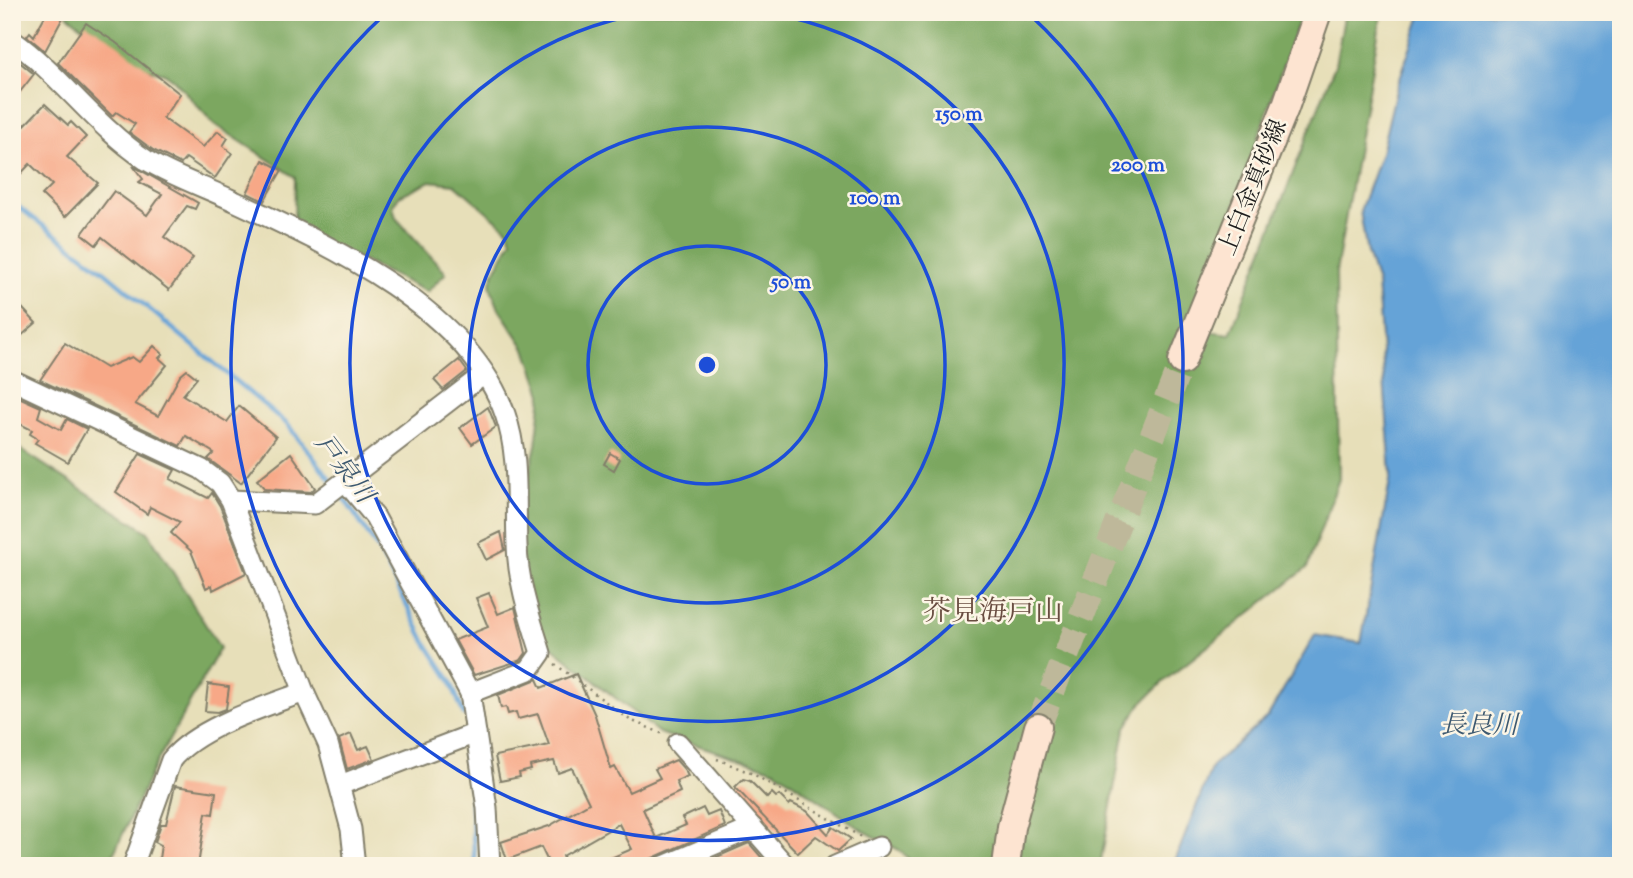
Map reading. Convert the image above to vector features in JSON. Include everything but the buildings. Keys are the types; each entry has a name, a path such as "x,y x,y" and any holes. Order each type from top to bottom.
{"main road":[{"name":"上白金真砂線","path":"1182,361 1285,108 1318,12"},
{"path":"1006,866 1011,827 1038,727"}],"street":[{"path":"12,40 29,52 94,120 147,161 351,259 406,294 461,344 484,374 500,402 511,434 521,585 541,653 528,670 470,693"},
{"path":"231,500 315,504 484,374"},
{"path":"12,380 201,469 220,483 231,500 304,692 328,744 352,829 355,866"},
{"path":"338,487 375,517 470,693 487,807 490,866"},
{"path":"133,866 171,760 181,748 248,712 304,692"},
{"path":"340,785 476,733"},
{"path":"678,743 786,866"},
{"path":"664,866 753,828"},
{"path":"835,866 879,847"}],"green space":[{"path":"64,12 1302,12 1240,189 1200,330 1230,334 1335,65 1345,12 1382,12 1336,272 1339,479 1307,568 1164,681 1139,706 1125,729 1100,866 916,866 899,850 862,830 775,770 659,733 542,639 519,584 521,507 536,445 542,394 527,351 499,309 490,286 494,272 512,240 507,229 455,184 430,181 399,196 393,206 396,218 446,273 427,292 294,227 295,177 214,124 174,80 164,73 128,65"},
{"path":"12,444 148,532 220,648 152,771 108,866 12,866"}],"water":[{"name":"長良川","path":"1422,12 1621,12 1621,866 1173,866 1212,766 1268,716 1315,635 1361,643 1391,475 1377,283 1367,253 1360,211 1381,153 1396,90"}],"waterway":[{"name":"戸泉川","path":"12,202 105,272 287,424 334,484"},
{"name":"戸泉川","path":"339,491 380,552 426,643 450,680 464,715"},
{"name":"戸泉川","path":"467,741 475,866"}],"tunnel":[{"path":"1038,727 1182,361"}],"district":[{"name":"芥見海戸山","path":"993,610"}]}
